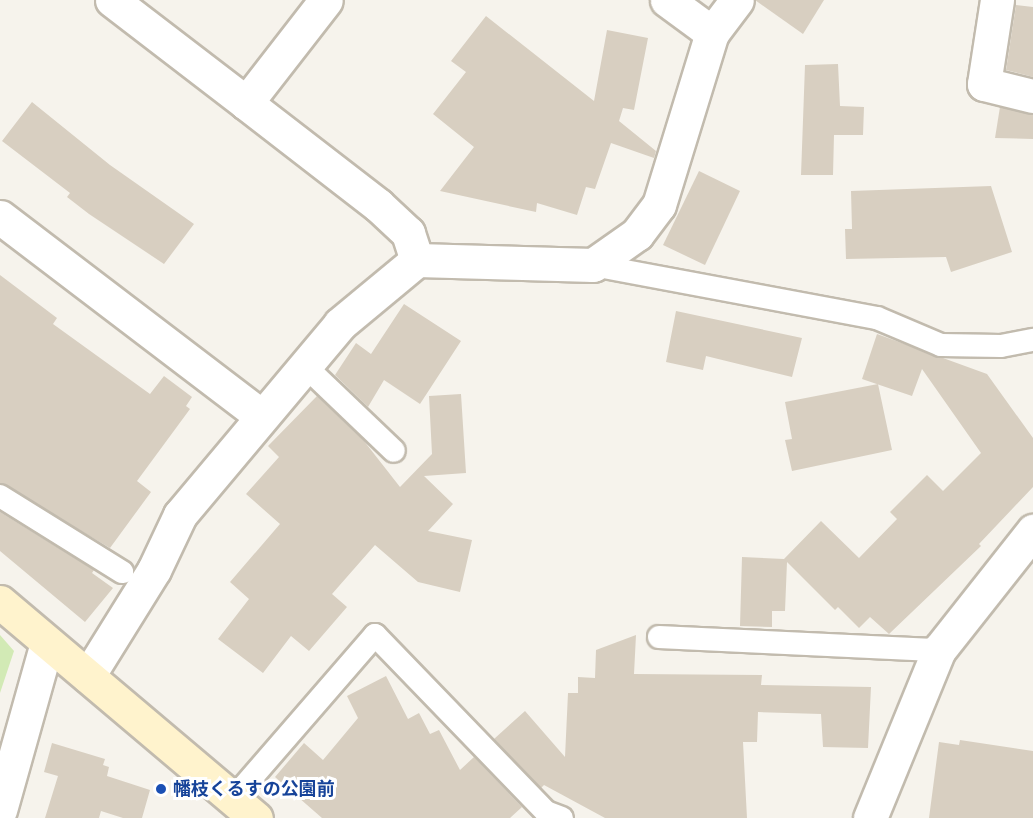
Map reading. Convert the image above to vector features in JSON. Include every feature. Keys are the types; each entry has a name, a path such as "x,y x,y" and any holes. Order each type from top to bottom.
{"street":[{"path":"112,0 378,205 408,233 417,260"},
{"path":"246,103 326,0"},
{"path":"667,0 712,33"},
{"path":"88,676 133,580 180,515 260,415 340,324 417,260 593,266 637,234 659,205 712,33 737,0"},
{"path":"997,0 984,84 1033,96"},
{"path":"0,217 260,415"},
{"path":"870,818 939,650 1033,531"},
{"path":"0,602 245,808"},
{"path":"0,810 47,643"}],"lane":[{"path":"593,266 878,318 941,345 1000,346 1033,340"},
{"path":"304,365 394,451"},
{"path":"0,496 133,580"},
{"path":"245,808 375,635 546,812 562,818"},
{"path":"658,637 939,650"}],"green space":[{"path":"0,635 14,651 0,693"}],"building":[{"path":"755,0 824,0 803,34"},
{"path":"1016,5 1033,7 1033,77 1006,70"},
{"path":"486,16 594,101 607,30 648,38 634,110 623,108 619,121 656,151 654,158 611,143 595,189 586,187 577,215 537,203 536,212 440,191 474,147 433,114 466,72 451,61"},
{"path":"838,64 840,106 864,107 863,135 834,135 833,175 801,175 805,65"},
{"path":"32,102 110,165 194,224 164,264 89,214 67,197 70,193 2,141"},
{"path":"1000,107 1033,114 1033,139 995,138"},
{"path":"699,171 740,191 705,265 663,245"},
{"path":"991,186 1012,252 951,272 946,257 846,259 845,229 852,229 851,191"},
{"path":"0,275 57,318 53,324 150,394 164,376 192,397 186,406 190,409 137,481 151,492 110,548 0,483"},
{"path":"404,304 461,341 420,404 384,380 368,407 335,375 356,343 371,354"},
{"path":"676,311 802,338 792,377 706,356 703,370 666,362"},
{"path":"877,334 987,374 1033,438 1033,487 979,544 981,546 889,634 870,617 859,628 838,607 835,610 787,562 785,611 772,611 772,627 740,626 742,557 784,559 821,521 859,558 897,519 890,512 927,475 943,491 981,453 922,369 912,396 862,379"},
{"path":"878,384 892,450 792,471 785,440 792,439 785,402"},
{"path":"461,394 466,473 424,476 453,504 428,531 472,540 460,592 418,582 375,545 332,594 347,607 309,651 291,636 263,673 218,639 249,599 230,582 280,524 246,494 279,457 268,446 317,396 364,441 400,487 432,454 429,396"},
{"path":"0,512 94,570 92,573 113,588 85,622 0,551"},
{"path":"636,635 634,674 762,675 761,685 871,687 868,748 823,747 821,714 758,712 757,742 743,742 747,818 605,818 544,785 541,788 494,739 525,711 565,757 568,693 578,693 578,677 595,678 596,650"},
{"path":"386,676 408,719 419,713 430,734 439,730 460,770 474,757 522,807 510,818 322,818 275,777 304,743 323,760 358,718 347,696"},
{"path":"960,740 1033,751 1033,818 929,818 939,742 959,745"},
{"path":"52,743 105,759 103,765 109,767 107,776 150,790 142,818 123,818 101,811 99,818 45,818 58,776 44,772"}],"place":[{"name":"幡枝くるすの公園前","path":"161,789"}]}
